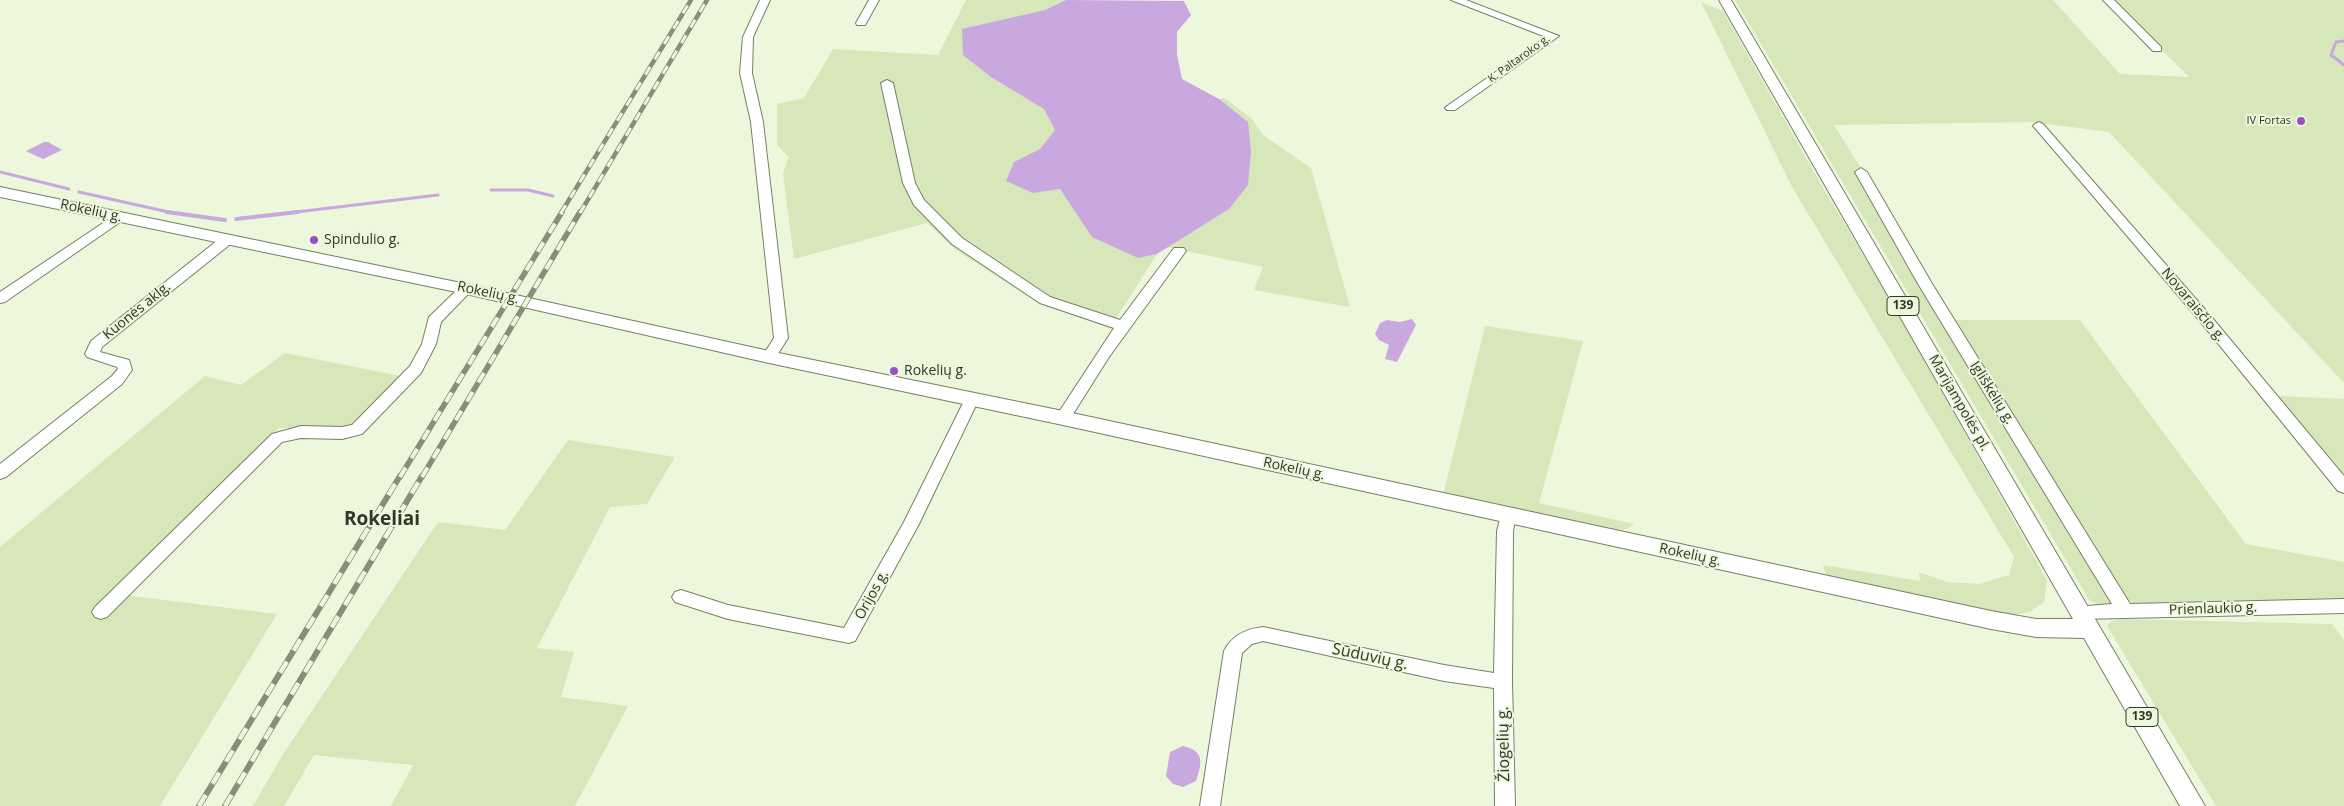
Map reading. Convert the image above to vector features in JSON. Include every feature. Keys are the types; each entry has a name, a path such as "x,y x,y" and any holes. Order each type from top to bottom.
{"main road":[{"name":"Marijampolės pl.","path":"1724,0 2193,806"},
{"name":"Rokelių g.","path":"0,192 466,288 769,357 1063,418 1990,620 2036,628 2086,620"}],"street":[{"path":"765,0 748,37 746,72 757,122 781,338 769,357"},
{"path":"861,23 874,0"},
{"name":"K. Paltaroko g.","path":"1451,108 1554,36 1456,0"},
{"path":"2108,0 2157,49"},
{"path":"887,83 908,182 918,202 957,241 1045,300 1123,326"},
{"name":"Novaraisčio g.","path":"2039,126 2204,318 2344,487"},
{"name":"Igliškėlių g.","path":"1861,172 1924,282 2126,612"},
{"path":"0,298 118,217"},
{"name":"Kuonės aklg.","path":"0,473 117,380 126,370 124,364 92,354 96,344 228,239"},
{"path":"1063,418 1076,395 1123,326 1179,251"},
{"path":"101,612 277,438 301,432 342,433 357,430 416,369 430,344 434,320 466,288"},
{"name":"Orijos g.","path":"681,597 728,612 849,636 911,524 972,399"},
{"path":"1503,682 1505,531 1508,514"},
{"name":"Prienlaukio g.","path":"2086,620 2126,612 2344,606"},
{"name":"Sūduvių g.","path":"1210,806 1232,651 1240,641 1263,634 1444,673 1503,682"},
{"name":"Žiogelių g.","path":"1503,682 1505,806"}],"green space":[{"path":"966,0 1066,0 1045,10 963,30 963,55 1044,109 1055,130 1040,149 1015,162 1033,193 1060,189 1093,237 1138,258 1157,254 1110,328 1039,304 956,250 927,223 794,259 783,173 789,157 777,145 777,104 804,98 833,49 938,55"},
{"path":"1735,0 2053,0 2120,74 2189,77 2112,0 2344,0 2344,383 2109,132 2032,122 1834,125 1913,252 1899,253 2111,598 2109,606 2102,606 2090,601"},
{"path":"1701,2 1723,11 1822,186 1900,317 2047,580 2044,602 2030,612 2008,616 1826,575 1823,565 1920,581 1919,572 1947,582 1979,584 2009,575 2014,557 1792,187"},
{"path":"1224,98 1251,118 1263,135 1311,168 1350,307 1254,290 1263,267 1167,247 1229,209 1248,123 1219,99"},
{"path":"1955,320 2080,320 2246,544 2344,562 2344,598 2136,605 2124,598"},
{"path":"1485,326 1583,341 1539,503 1634,524 1627,529 1618,530 1443,495"},
{"path":"285,353 405,377 355,427 279,428 108,593 277,614 160,806 0,806 0,547 205,376 241,385"},
{"path":"2278,396 2344,399 2344,477"},
{"path":"568,440 675,457 647,504 610,507 537,648 574,652 561,697 628,706 575,806 391,806 413,765 314,755 284,806 253,806 282,756 438,522 505,530"},
{"path":"2122,619 2332,624 2344,640 2344,806 2216,806 2107,626 2110,622"}],"shaded area":[{"path":"1066,0 1184,1 1191,15 1177,32 1177,54 1182,79 1219,99 1248,122 1251,152 1248,185 1229,209 1157,254 1138,258 1092,237 1060,189 1033,193 1006,181 1014,162 1040,149 1055,130 1044,109 991,77 963,55 962,29 1045,10"},
{"path":"44,142 48,142 62,150 43,159 26,151"},
{"path":"1412,319 1416,325 1397,362 1385,359 1389,345 1379,340 1375,334 1380,323 1387,320 1400,322"},
{"path":"1183,746 1195,751 1198,755 1200,769 1196,781 1183,787 1173,784 1166,776 1170,752"}],"waterway":[{"path":"2344,41 2336,42 2331,55 2344,65"},
{"path":"0,172 69,189"},
{"path":"491,190 528,190 553,196"},
{"path":"79,192 171,213"},
{"path":"288,213 438,195"},
{"path":"167,212 171,213"},
{"path":"236,219 298,212"},
{"path":"171,213 225,220"}],"railway":[{"path":"561,213 691,0"},
{"path":"580,213 707,0"},
{"path":"400,477 562,212"},
{"path":"422,477 580,212"},
{"path":"199,806 400,476"},
{"path":"225,806 422,476"}],"place":[{"name":"IV Fortas","path":"2301,121"},
{"name":"Spindulio g.","path":"314,240"},
{"name":"Rokelių g.","path":"894,371"}],"district":[{"name":"Rokeliai","path":"382,520"}]}
